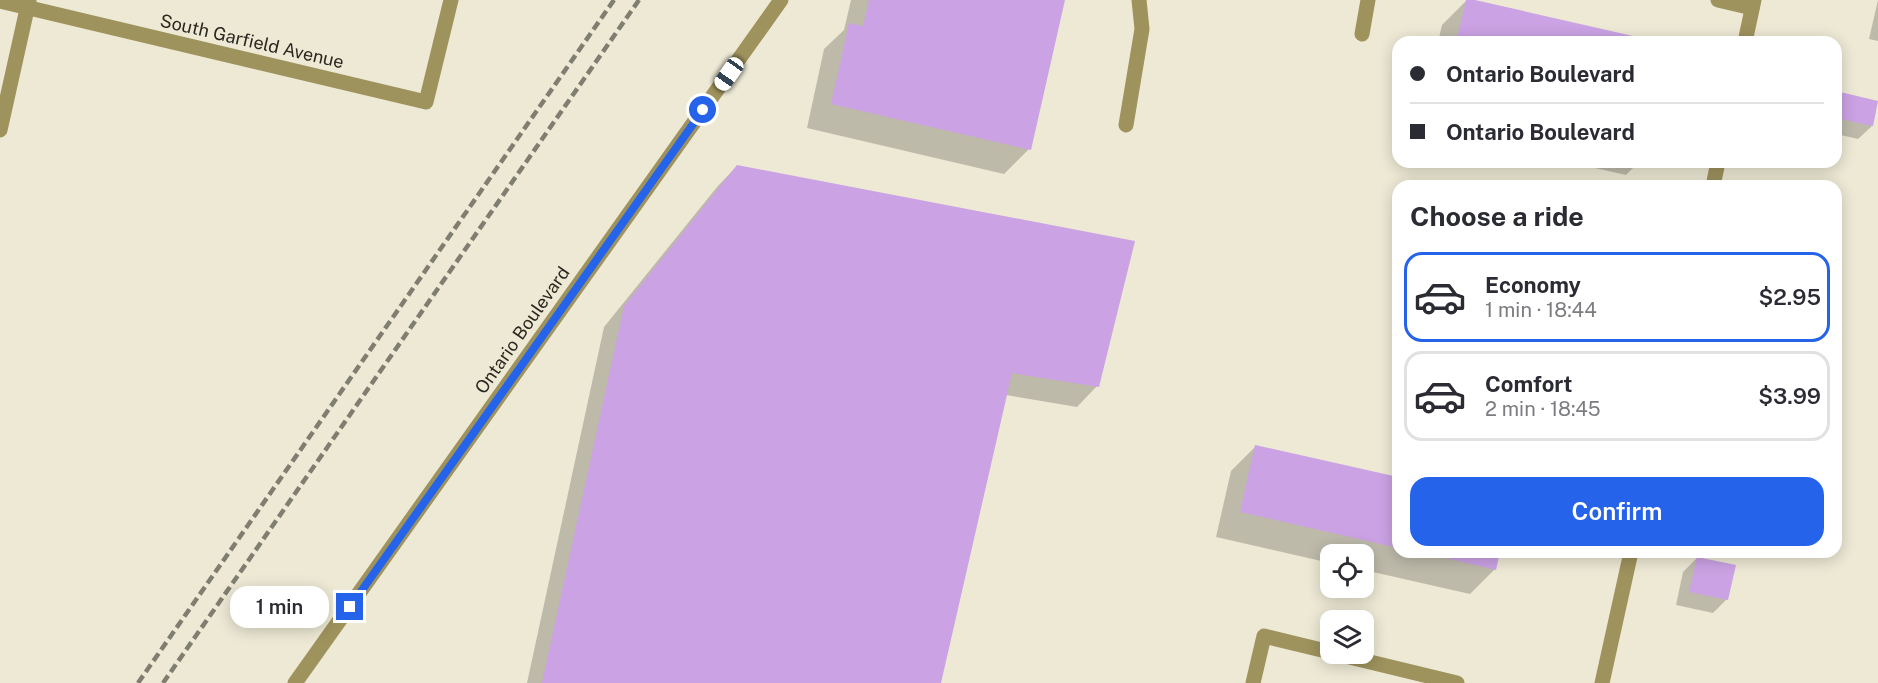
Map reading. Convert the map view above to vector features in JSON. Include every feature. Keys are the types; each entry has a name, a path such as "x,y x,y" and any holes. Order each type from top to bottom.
{"street":[{"name":"South Garfield Avenue","path":"0,1 29,4 426,102 451,0"},
{"name":"Ontario Boulevard","path":"296,683 781,0"},
{"path":"1126,125 1142,29 1139,0"},
{"path":"1362,34 1368,0"},
{"path":"1718,0 1753,4 1746,36"},
{"path":"0,130 29,4"},
{"path":"1602,683 1630,558"},
{"path":"1253,683 1264,636 1320,650"},
{"path":"1374,663 1456,683"}],"building":[{"path":"869,0 1065,0 1031,150 831,104 849,23 863,26"},
{"path":"1466,0 1475,0 1633,36 1457,36"},
{"path":"1842,92 1878,101 1873,126 1842,119"},
{"path":"737,165 1135,241 1099,387 1012,373 941,683 542,683 624,306"},
{"path":"1255,445 1392,476 1392,547 1240,512"},
{"path":"1446,558 1499,558 1496,570"},
{"path":"1697,558 1736,565 1728,600 1689,592"}],"railway":[{"path":"138,683 614,0"},
{"path":"163,683 639,0"}],"route":[{"path":"350,607 703,110"}]}
